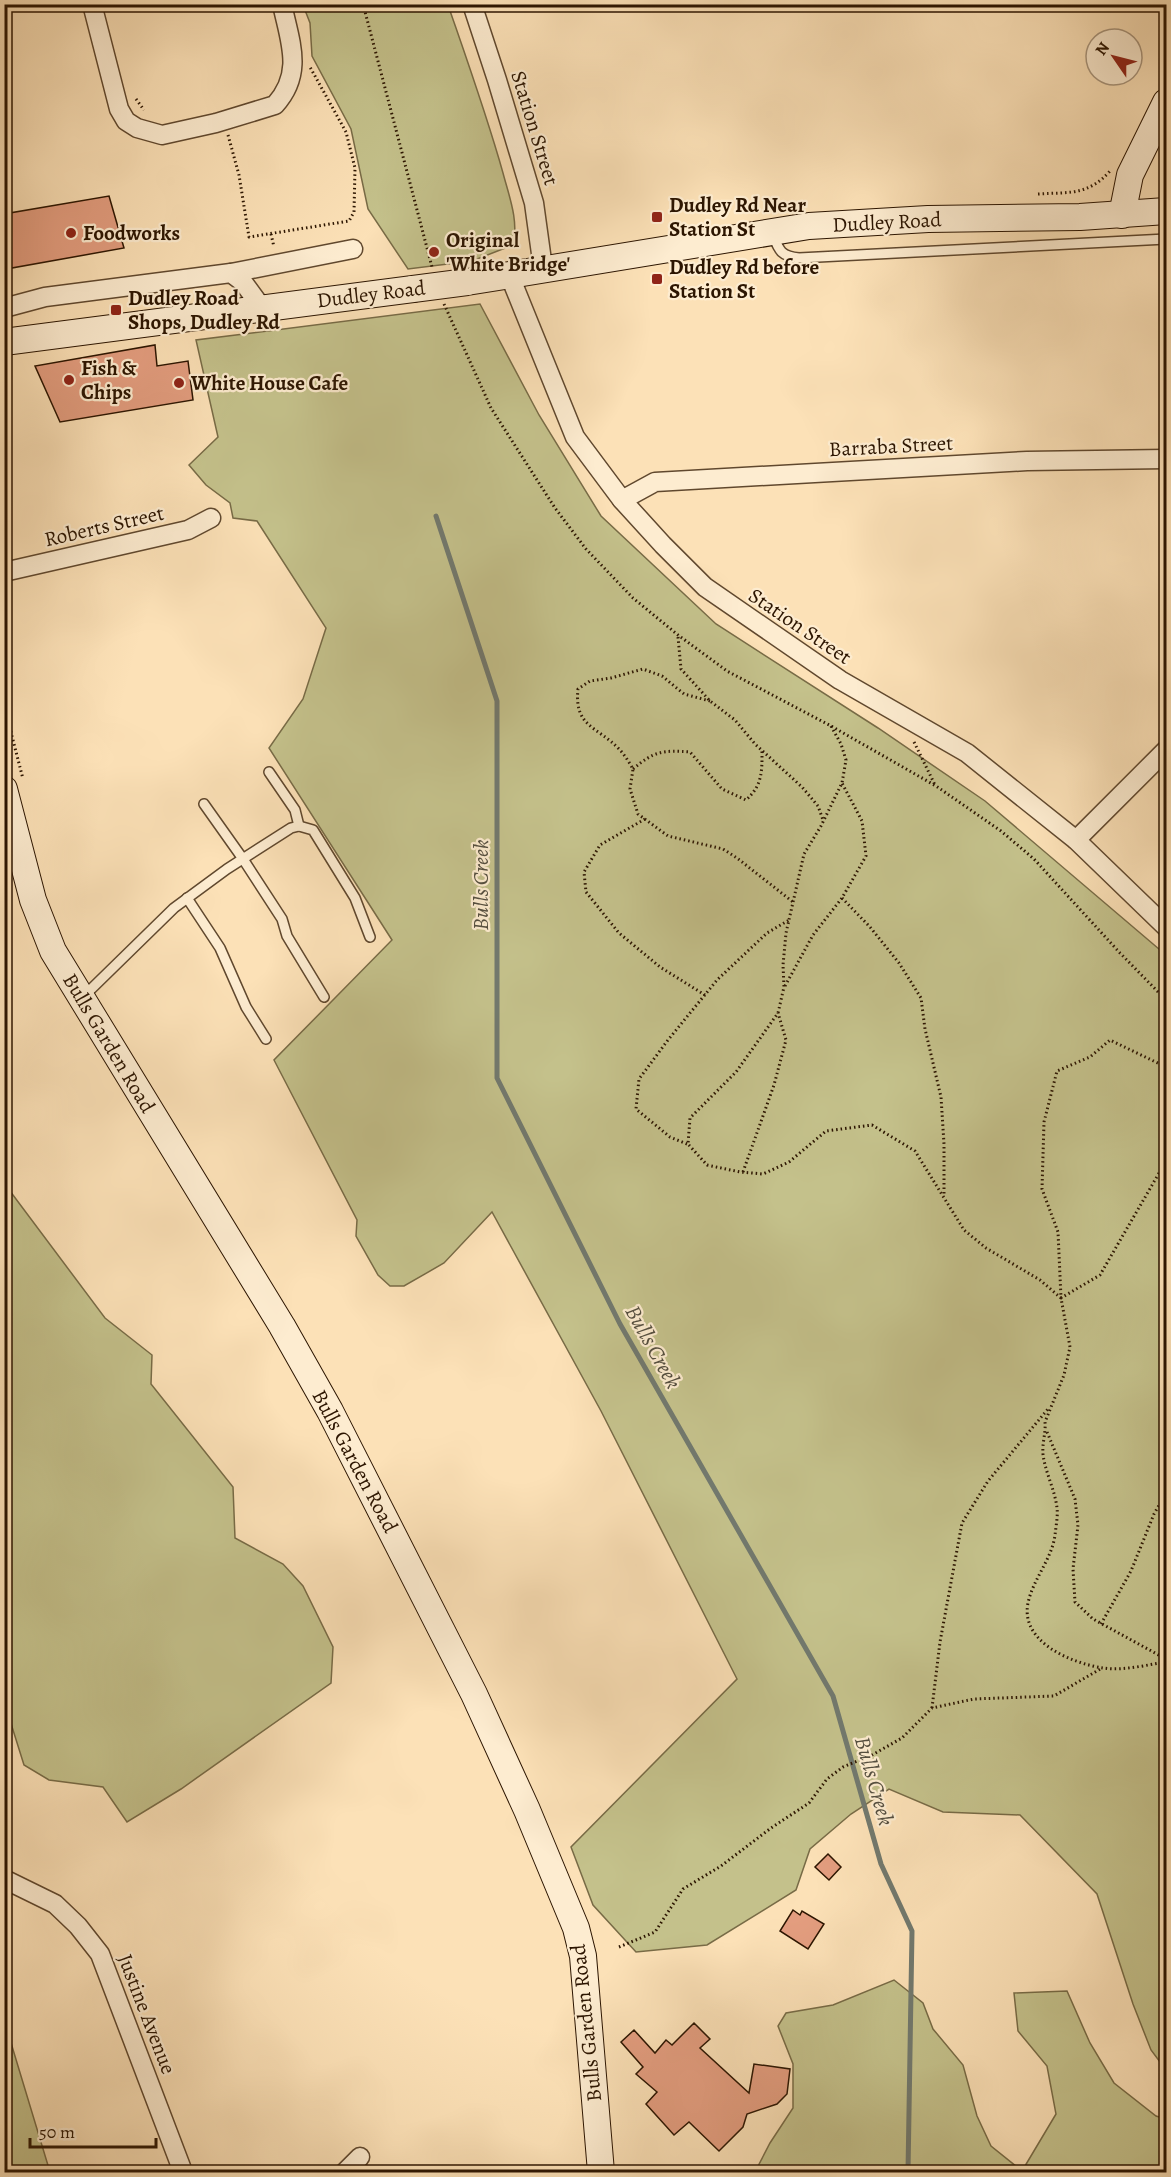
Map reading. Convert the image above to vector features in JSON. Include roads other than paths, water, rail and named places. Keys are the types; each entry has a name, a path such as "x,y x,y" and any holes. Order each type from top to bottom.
{"main road":[{"path":"1121,228 1130,175 1167,102"},
{"name":"Dudley Road","path":"4,342 467,282 771,231 842,223 907,220 1121,228 1167,211"},
{"name":"Bulls Garden Road","path":"15,789 33,900 53,951 282,1326 330,1411 474,1694 527,1810 576,1928 583,1956 601,2172"}],"street":[{"path":"92,4 119,109 126,121 137,128 162,135 224,121 275,105 287,91 293,74 293,54 282,4"},
{"name":"Station Street","path":"472,4 534,203 543,268"},
{"path":"4,308 55,296 231,273 353,249"},
{"path":"231,273 243,282 262,308"},
{"name":"Station Street","path":"509,274 575,437 622,500 705,587 840,680 967,753 1076,840 1167,927"},
{"name":"Barraba Street","path":"622,500 655,482 1027,461 1167,459"},
{"name":"Roberts Street","path":"4,572 188,530 211,518"},
{"path":"1076,840 1167,750"},
{"name":"Justine Avenue","path":"4,1879 56,1904 78,1926 100,1954 183,2172"},
{"path":"345,2172 360,2157"}],"lane":[{"path":"1121,228 1167,239"},
{"path":"269,772 295,810 299,826"},
{"path":"204,804 282,919 287,936 324,997"},
{"path":"82,998 147,932 187,898 291,828 299,826 313,830 355,898 370,937"},
{"path":"187,898 220,948 246,1007 266,1039"}],"waterway":[{"name":"Bulls Creek","path":"436,516 497,701 497,1078 620,1324 833,1696 881,1864 912,1931 908,2172"}],"place":[{"name":"Dudley Rd Near Station St","path":"657,217"},
{"name":"Foodworks","path":"71,233"},
{"name":"Original 'White Bridge'","path":"434,252"},
{"name":"Dudley Rd before Station St","path":"657,279"},
{"name":"Dudley Road Shops, Dudley Rd","path":"116,310"},
{"name":"Fish & Chips","path":"69,380"},
{"name":"White House Cafe","path":"179,383"}]}
